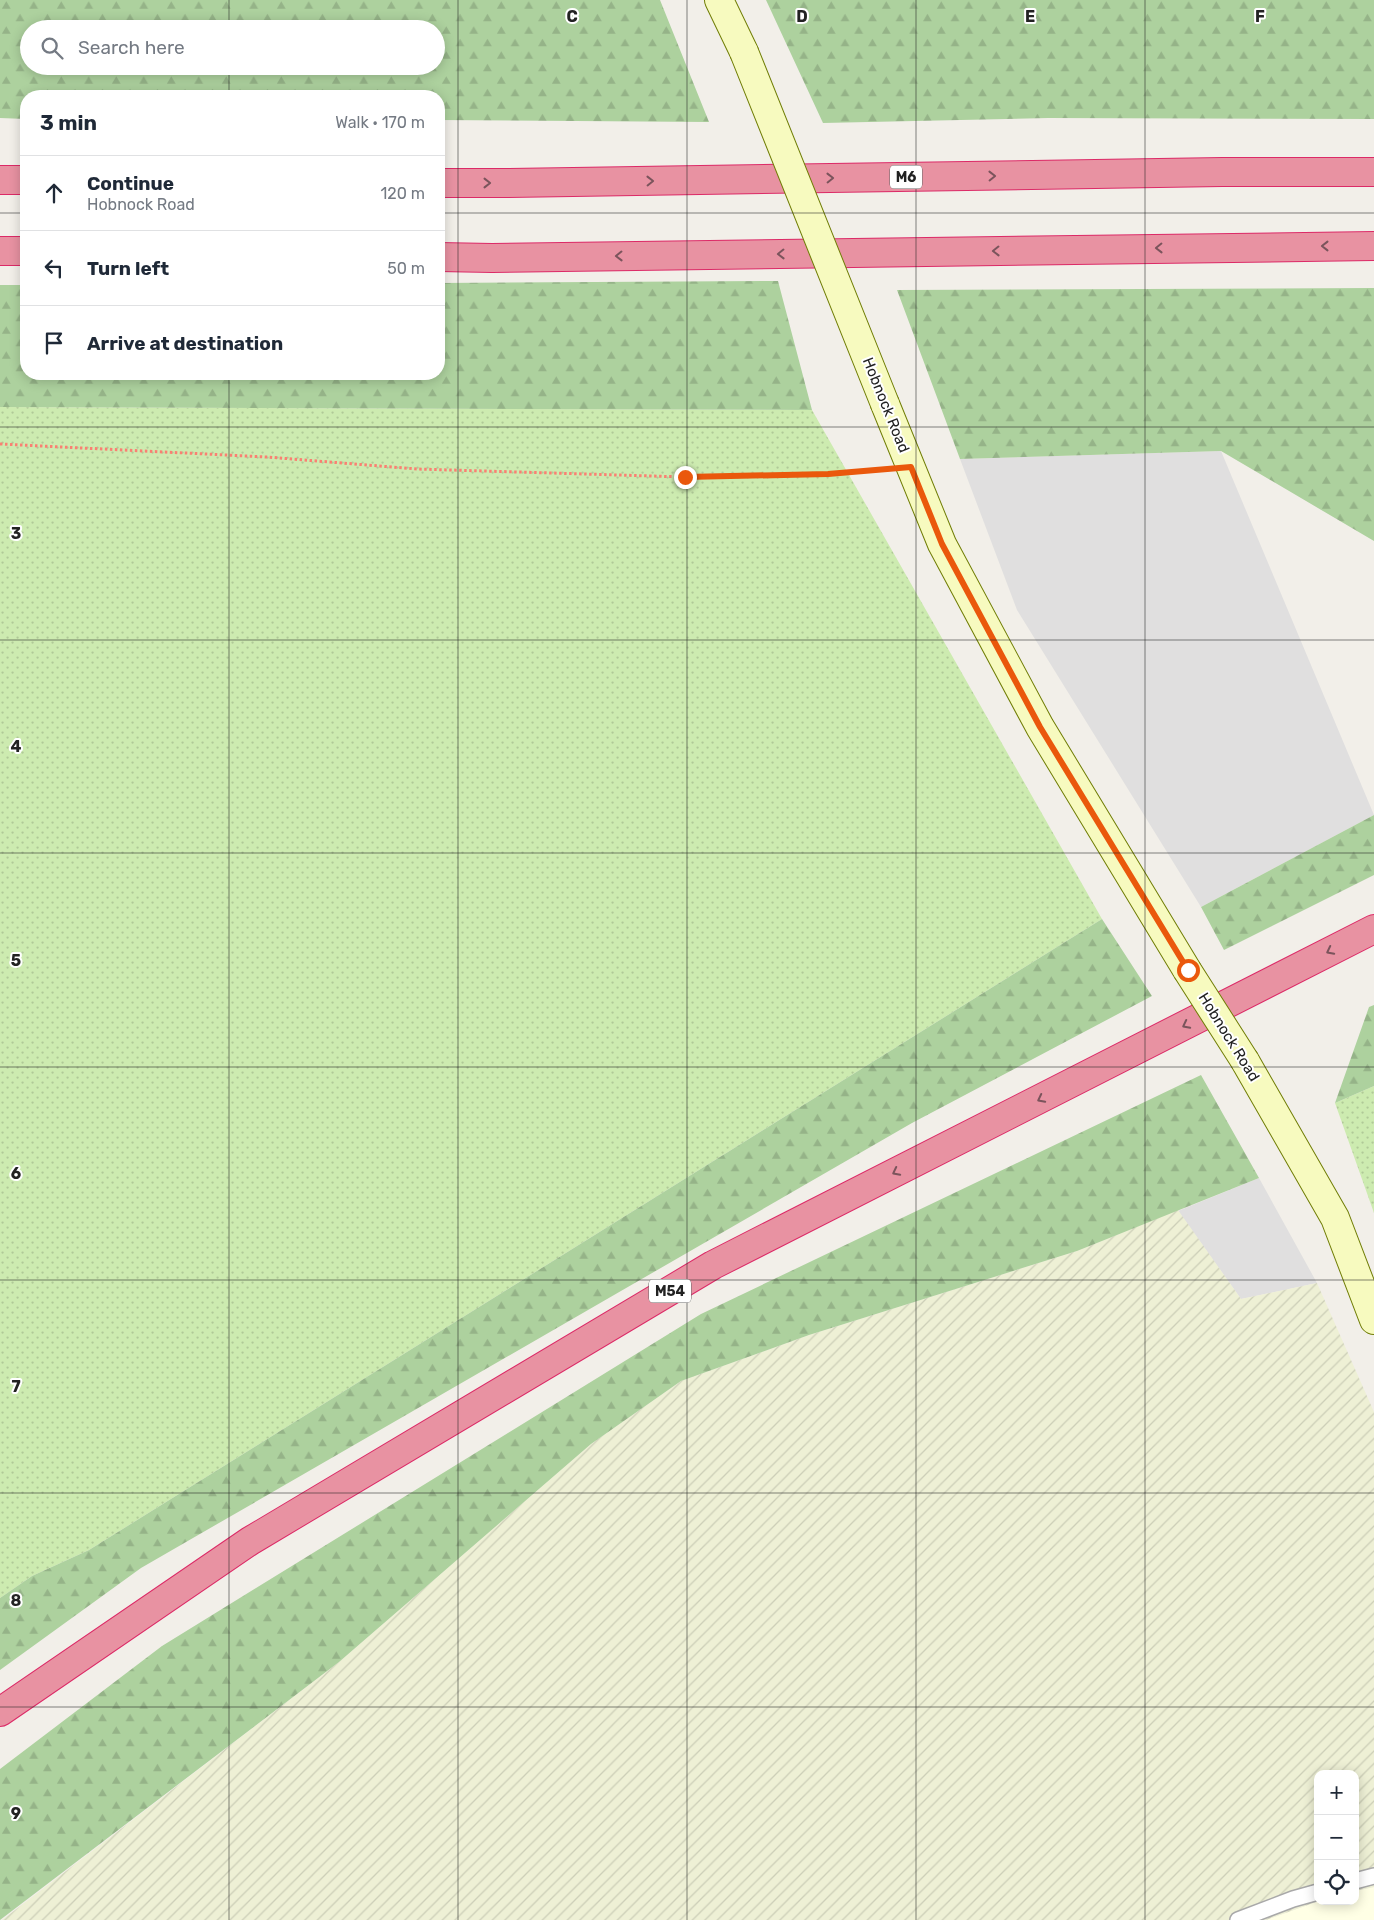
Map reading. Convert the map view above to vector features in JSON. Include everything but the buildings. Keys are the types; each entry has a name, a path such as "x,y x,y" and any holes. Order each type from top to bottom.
{"highway":[{"name":"M6","path":"445,183 1222,172 1374,172"},
{"path":"0,180 20,180"},
{"path":"445,257 1374,246"},
{"path":"0,251 20,251"},
{"name":"M54","path":"0,1712 250,1541 713,1265 1374,929"}],"main road":[{"name":"Hobnock Road","path":"719,0 744,52 942,544 1040,727 1245,1061 1335,1218 1374,1320"}],"lane":[{"path":"1359,1880 1374,1876"},
{"path":"1238,1920 1314,1893"}],"path":[{"path":"0,444 267,456 417,469 685,477 828,474 911,467"}],"shaded area":[{"path":"1221,451 1374,815 1201,907 1017,610 960,459"},
{"path":"1259,1178 1317,1283 1241,1299 1178,1211"},
{"path":"1178,1210 1241,1299 1317,1283 1374,1412 1374,1887 1359,1890 1359,1770 1314,1770 1314,1903 1266,1920 2,1920 339,1662 591,1444 681,1381 809,1335 1077,1251"},
{"path":"1374,1887 1374,1920 1266,1920 1314,1903 1314,1905 1359,1905 1359,1890"}],"green space":[{"path":"0,0 660,0 709,122 445,120 445,90 20,90 20,119 0,118"},
{"path":"766,0 1374,0 1374,119 1048,118 823,123"},
{"path":"778,281 812,410 0,407 0,285 20,285 20,380 445,380 445,283"},
{"path":"1374,288 1374,541 1221,451 960,459 897,290"},
{"path":"0,407 812,410 1102,919 89,1550 32,1576 0,1598"},
{"path":"1374,815 1374,875 1224,950 1201,907"},
{"path":"1102,919 1152,996 912,1123 141,1568 0,1670 0,1598 32,1576 89,1550"},
{"path":"1374,1005 1374,1086 1335,1103 1369,1007"},
{"path":"1201,1075 1259,1178 1077,1251 809,1335 681,1381 591,1444 339,1662 0,1920 0,1769 162,1646 701,1314"},
{"path":"1374,1086 1374,1213 1335,1103"}],"route":[{"path":"685,477 828,474 911,467 942,544 1040,727 1188,970"}]}
